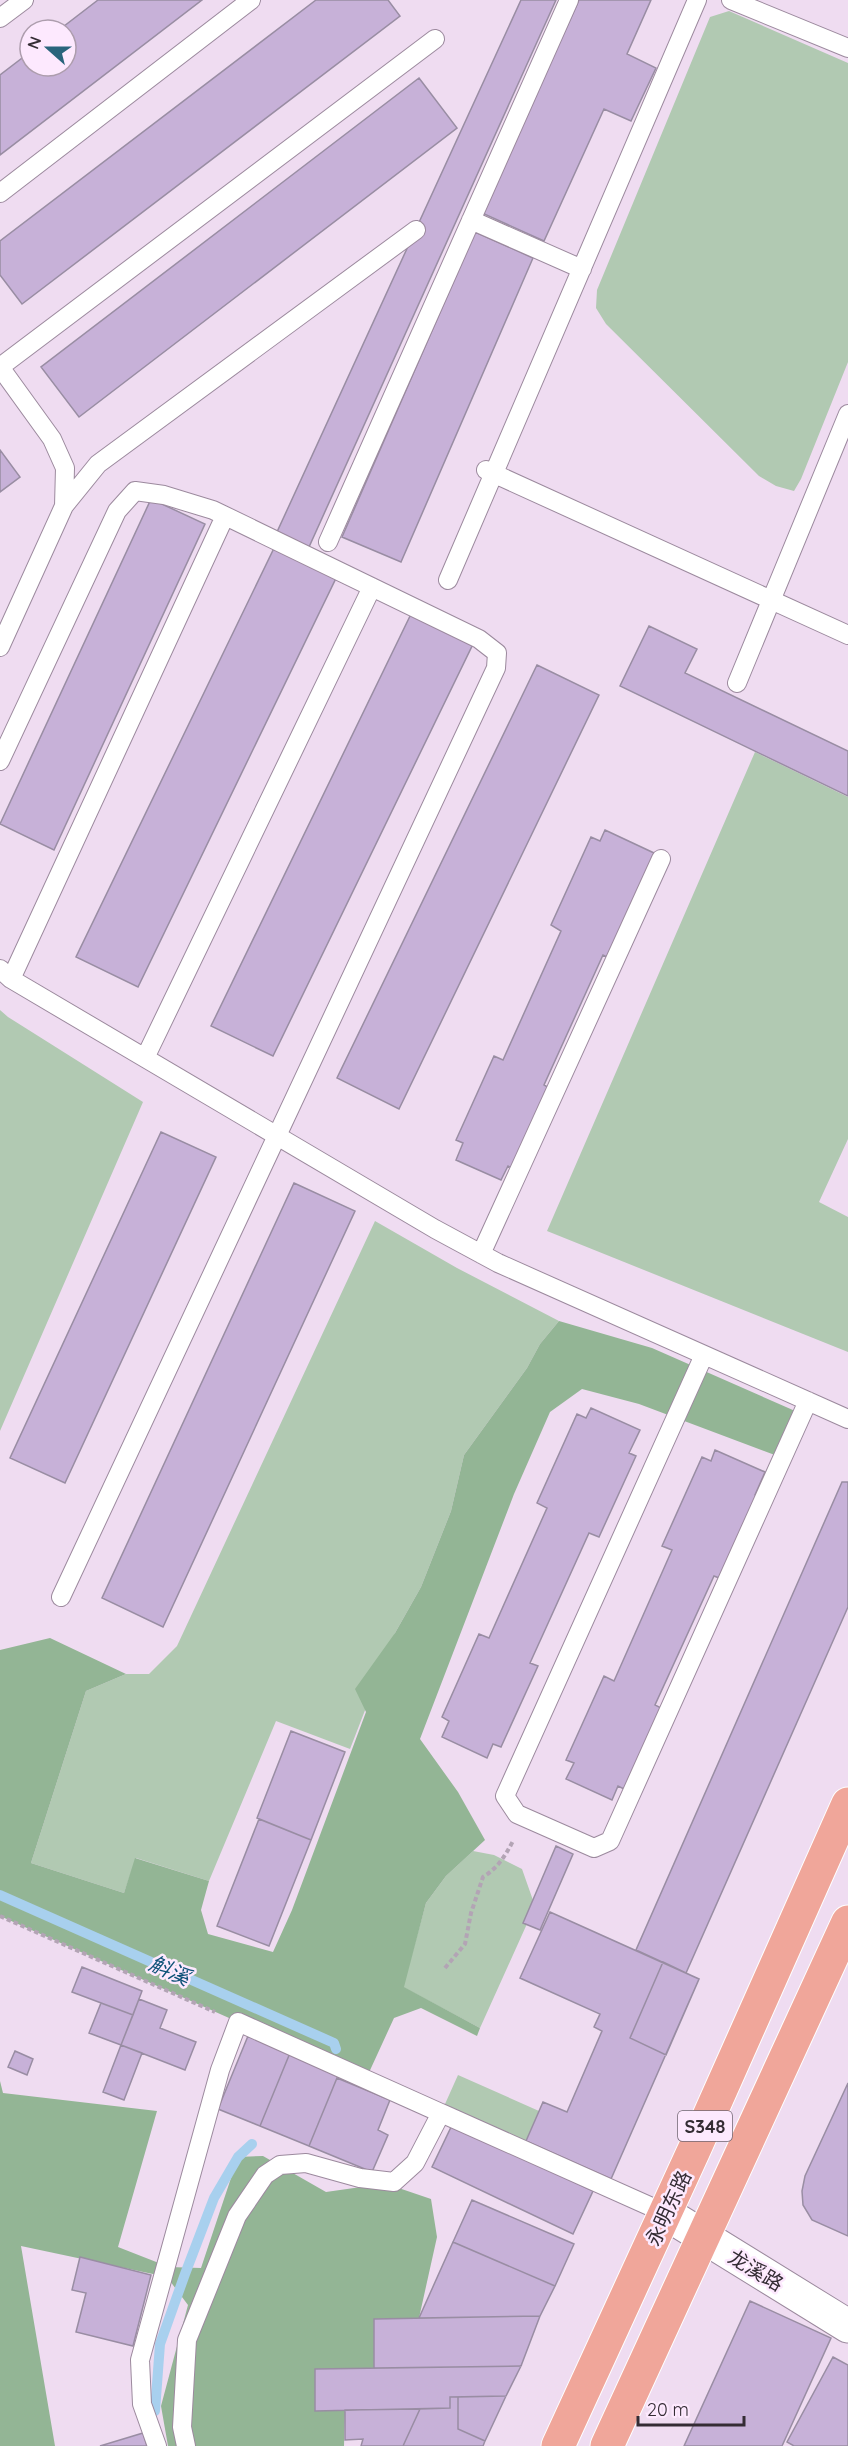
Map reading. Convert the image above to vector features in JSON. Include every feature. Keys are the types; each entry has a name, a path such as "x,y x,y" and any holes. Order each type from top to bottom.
{"main road":[{"name":"永明东路","path":"558,2446 848,1804"},
{"name":"S348","path":"607,2446 848,1922"}],"street":[{"name":"龙溪路","path":"665,2213 848,2326"}],"lane":[{"path":"0,18 24,0"},
{"path":"0,194 251,0"},
{"path":"328,542 569,0"},
{"path":"448,580 490,472 582,269 698,0"},
{"path":"732,0 848,48"},
{"path":"64,506 64,468 52,439 0,367 435,39"},
{"path":"471,220 582,269"},
{"path":"0,647 64,506 98,464 416,230"},
{"path":"737,683 848,414"},
{"path":"490,472 848,635"},
{"path":"0,761 117,511 135,492 164,495 213,510 479,639 497,653 496,668 61,1597"},
{"path":"225,516 6,974 277,1136 481,1254 848,1419"},
{"path":"146,1058 372,587"},
{"path":"481,1254 661,859"},
{"path":"704,1355 505,1796 517,1814 530,1820 594,1848 610,1841 808,1401"},
{"path":"157,2446 142,2404 140,2360 220,2070 238,2022 665,2213"},
{"path":"186,2446 183,2427 188,2340 237,2216 265,2175 280,2165 306,2163 360,2178 394,2182 415,2163 441,2113"}],"path":[{"path":"445,1968 465,1944 471,1913 483,1877 503,1860 518,1833 530,1820"},
{"path":"0,1916 238,2022"}],"green space":[{"path":"729,11 848,63 848,362 801,479 794,491 776,486 759,476 606,324 596,308 597,290 710,17"},
{"path":"755,752 848,797 848,1139 819,1202 848,1217 848,1352 547,1231"},
{"path":"0,1010 143,1102 0,1431"},
{"path":"375,1221 457,1268 559,1321 540,1344 527,1368 464,1455 451,1511 421,1587 395,1633 350,1749 276,1721 209,1881 136,1858 124,1893 31,1863 86,1691 126,1674 149,1674 177,1646"},
{"path":"559,1321 652,1348 802,1414 783,1458 639,1404 582,1389 550,1412 514,1494 420,1739 458,1792 485,1840 446,1876 426,1903 404,1987 480,2028 477,2036 421,2008 394,2018 366,2079 0,1916 0,1650 50,1638 126,1674 86,1691 31,1863 124,1893 135,1858 209,1881 201,1910 208,1934 273,1952 292,1910 366,1712 355,1689 395,1633 421,1587 451,1511 464,1455 527,1368 540,1344"},
{"path":"473,1851 494,1855 522,1869 535,1906 480,2028 403,1987 426,1903 446,1876"},
{"path":"458,2075 539,2111 526,2141 441,2113"},
{"path":"0,2081 3,2093 157,2111 118,2247 169,2267 201,2268 238,2157 263,2156 326,2192 361,2187 378,2181 431,2199 437,2237 419,2318 374,2319 374,2368 315,2369 315,2410 345,2410 344,2446 168,2446 161,2406 188,2305 167,2277 21,2246 55,2446 0,2446"}],"building":[{"path":"98,0 202,0 0,155 0,75 18,61 18,78 78,78 78,18 75,18"},
{"path":"316,0 388,0 400,16 22,304 0,275 0,241"},
{"path":"521,0 556,0 309,547 277,532"},
{"path":"579,0 651,0 627,54 656,68 631,121 604,109 544,241 482,213"},
{"path":"419,78 457,128 79,417 41,367"},
{"path":"475,232 533,258 401,562 342,537"},
{"path":"0,450 20,477 0,492"},
{"path":"151,499 205,524 54,850 0,824"},
{"path":"277,542 339,572 138,987 76,957"},
{"path":"412,612 474,642 273,1056 211,1026"},
{"path":"649,626 697,649 685,673 848,751 848,796 620,686"},
{"path":"537,665 599,695 399,1109 337,1078"},
{"path":"605,830 654,853 613,960 603,955 544,1085 551,1089 515,1170 508,1166 501,1180 456,1160 463,1143 456,1140 494,1056 503,1060 561,931 551,925 591,837 600,841"},
{"path":"161,1132 216,1157 65,1483 10,1458"},
{"path":"294,1183 355,1211 163,1627 102,1598"},
{"path":"591,1408 640,1430 629,1453 636,1456 599,1537 589,1533 530,1663 538,1666 501,1747 493,1744 487,1758 442,1737 449,1721 442,1717 479,1634 489,1638 547,1508 537,1503 577,1414 586,1418"},
{"path":"715,1450 765,1472 755,1495 761,1498 724,1580 714,1576 655,1705 663,1709 626,1790 618,1786 612,1800 566,1779 574,1763 566,1760 604,1676 614,1681 672,1550 662,1546 702,1457 711,1461"},
{"path":"842,1482 848,1482 848,1607 686,1973 636,1950"},
{"path":"291,1731 345,1752 311,1840 257,1818"},
{"path":"259,1819 311,1840 269,1946 217,1926"},
{"path":"556,1846 573,1854 540,1930 523,1923"},
{"path":"550,1912 699,1979 611,2179 526,2141 543,2102 567,2112 602,2031 594,2027 600,2014 520,1978"},
{"path":"663,1962 699,1979 666,2055 630,2038"},
{"path":"82,1967 142,1991 133,2015 72,1992"},
{"path":"139,1999 167,2010 160,2028 196,2042 185,2070 121,2045"},
{"path":"101,2003 133,2015 121,2045 89,2033"},
{"path":"248,2036 290,2053 260,2126 218,2109"},
{"path":"121,2045 142,2053 124,2100 103,2092"},
{"path":"15,2051 33,2059 27,2075 8,2067"},
{"path":"290,2053 339,2073 309,2146 260,2126"},
{"path":"337,2078 390,2100 378,2130 388,2135 372,2172 309,2146"},
{"path":"848,2083 848,2236 812,2220 803,2205 802,2191 805,2176"},
{"path":"453,2123 593,2191 573,2234 432,2167"},
{"path":"472,2200 574,2244 555,2286 453,2242"},
{"path":"453,2242 555,2286 540,2316 419,2318"},
{"path":"80,2257 151,2275 133,2346 76,2332 86,2293 72,2290"},
{"path":"750,2301 831,2338 782,2446 684,2446"},
{"path":"540,2316 521,2366 374,2368 374,2319"},
{"path":"833,2357 848,2365 848,2446 794,2446 787,2442"},
{"path":"521,2366 506,2396 450,2397 450,2408 315,2411 315,2369"},
{"path":"506,2396 485,2441 458,2429 458,2397"},
{"path":"450,2397 458,2397 458,2429 485,2441 483,2446 403,2446 420,2409 450,2408"},
{"path":"420,2409 403,2446 361,2446 363,2439 345,2440 345,2410"},
{"path":"143,2433 147,2446 100,2446"}],"waterway":[{"name":"斛溪","path":"0,1895 334,2043 336,2049"},
{"name":"斛溪","path":"155,2411 160,2344 185,2274 214,2198 238,2157 252,2144"}]}
